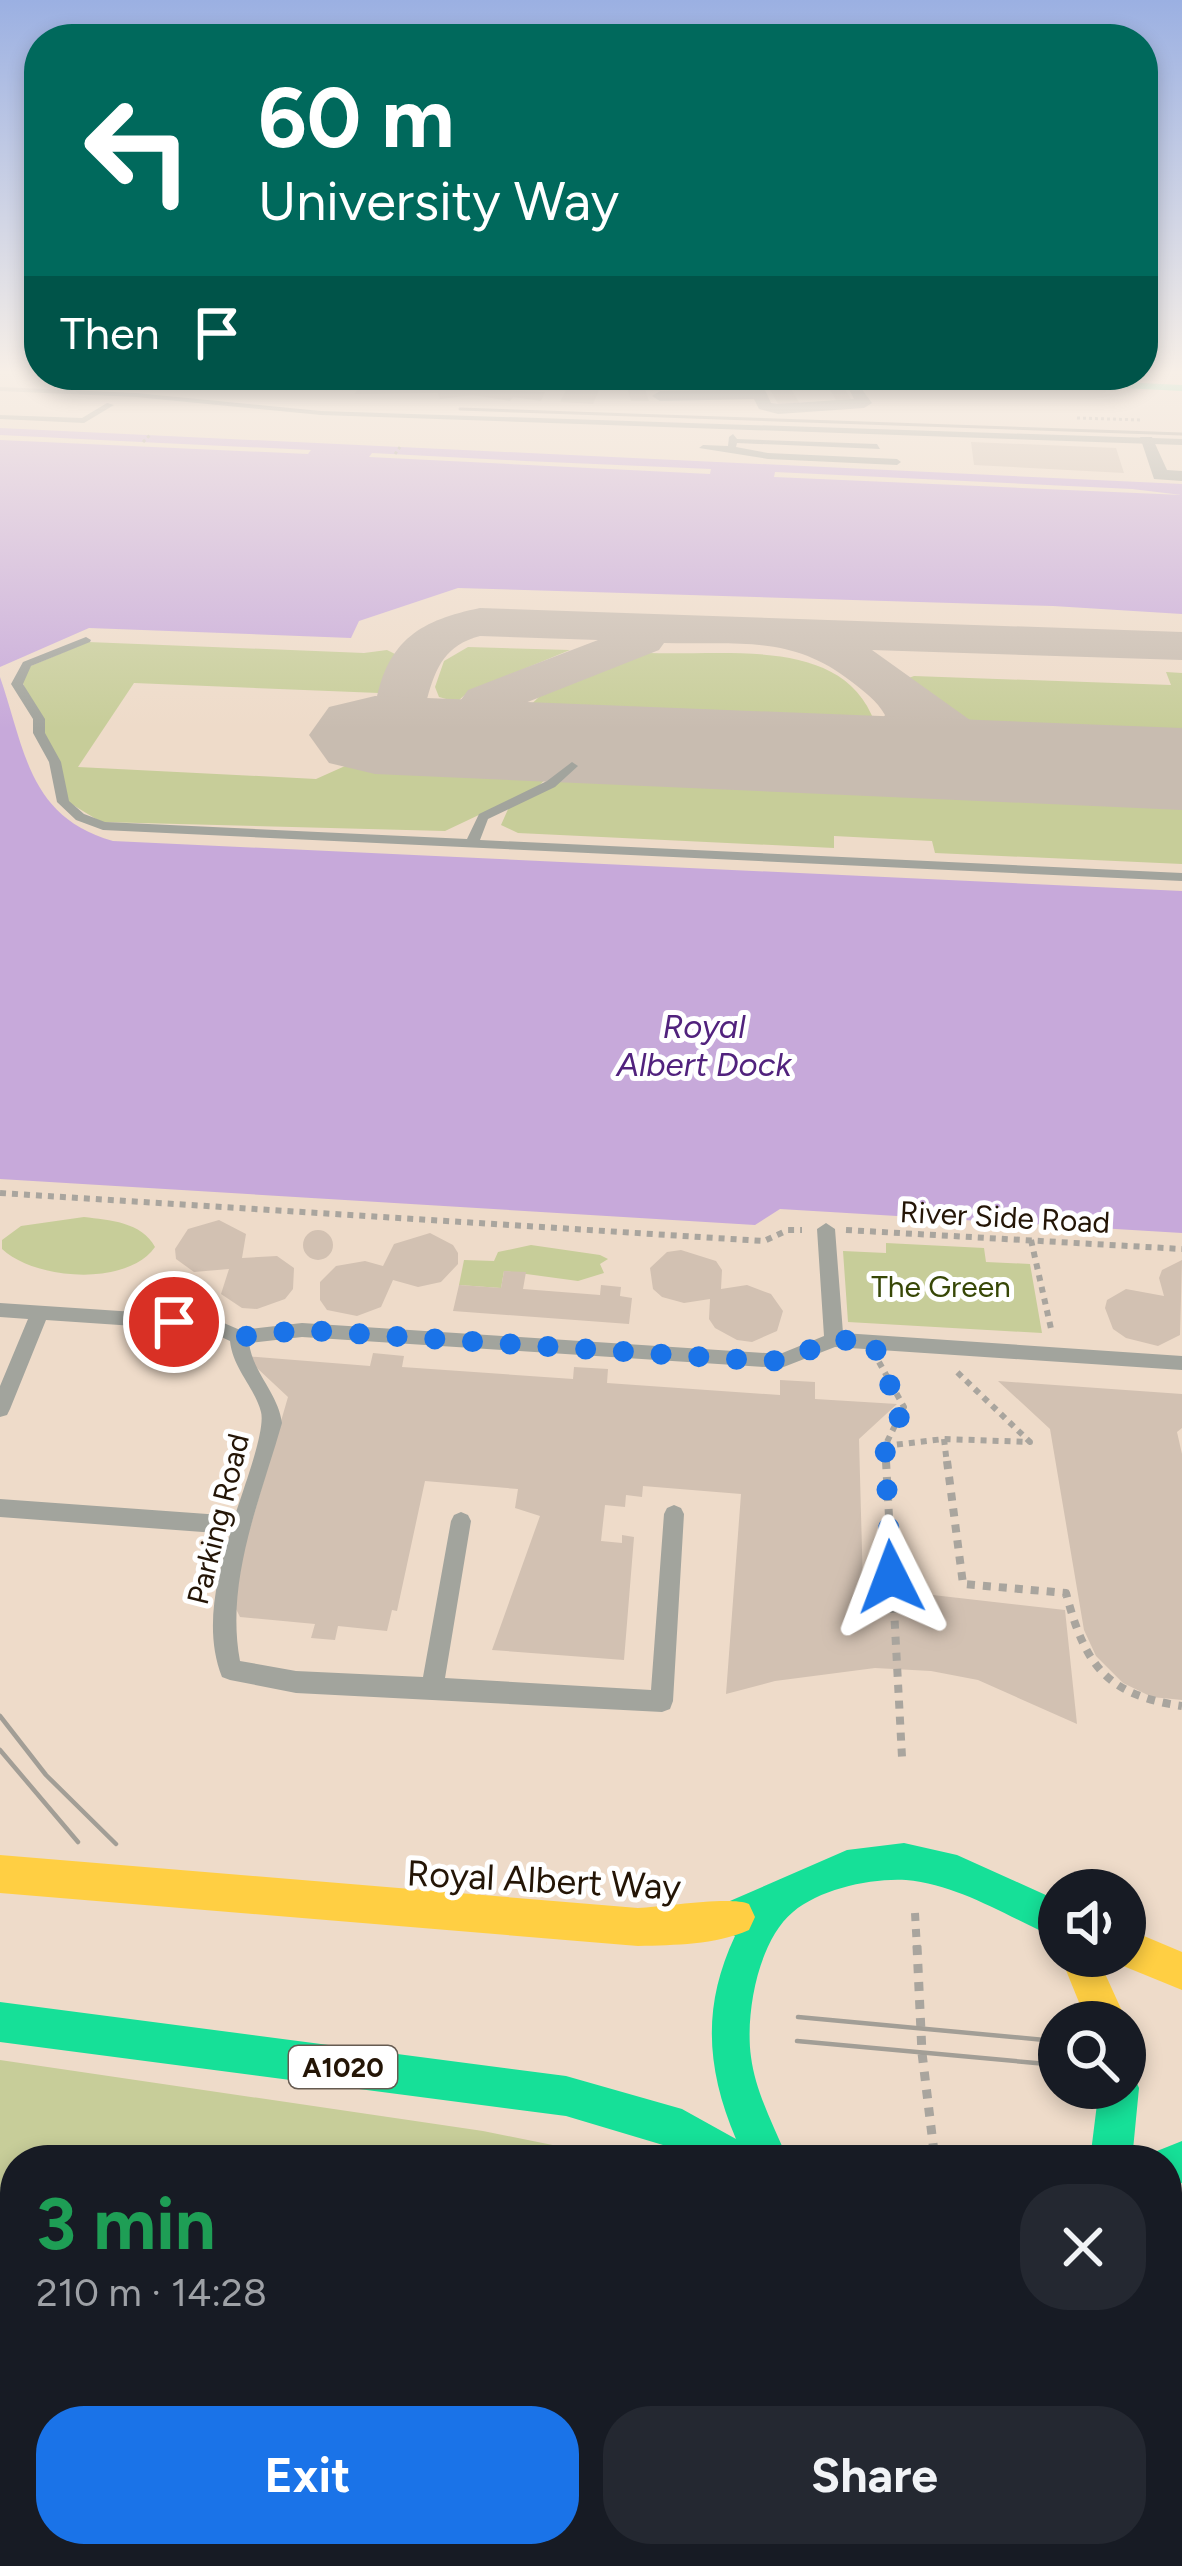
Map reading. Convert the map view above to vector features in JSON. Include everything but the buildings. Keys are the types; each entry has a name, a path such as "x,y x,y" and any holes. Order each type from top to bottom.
{"main road":[{"name":"Royal Albert Way","path":"0,1874 638,1927 728,1920 836,1870 904,1861 960,1870 1038,1914"},
{"path":"759,2145 743,2116 729,2067 726,2018 733,1972 751,1933 777,1901"},
{"path":"1146,1956 1182,1971"},
{"name":"A1020","path":"0,2022 566,2096 682,2130 707,2145"},
{"path":"1113,2145 1117,2109"}],"lane":[{"path":"86,640 26,664 16,684 39,719 41,740 59,776 58,795 89,822 134,828 1182,877"},
{"path":"473,842 483,817 543,788 572,766"},
{"path":"826,1229 834,1340"},
{"path":"0,1310 210,1324 239,1337 302,1330 765,1361 782,1361 834,1340 1182,1363"},
{"path":"0,1408 40,1312"},
{"name":"Parking Road","path":"239,1337 244,1371 272,1411 272,1423 228,1577 223,1630 230,1670 296,1682 432,1688"},
{"path":"0,1508 243,1526"},
{"path":"461,1521 432,1688 662,1701 674,1514"}],"path":[{"name":"River Side Road","path":"0,1193 764,1241 788,1230 826,1229 1182,1249"},
{"path":"1031,1239 1057,1354"},
{"path":"874,1341 880,1369 904,1408 885,1446 902,1756"},
{"path":"885,1446 944,1439 1030,1442 928,1344"},
{"path":"944,1439 963,1584 1066,1593 1080,1646 1100,1675 1129,1695 1182,1706"},
{"path":"916,1920 922,2053 933,2145"}],"green space":[{"path":"88,642 364,653 387,650 395,654 379,693 134,683 78,767 316,779 354,762 554,770 538,787 445,831 101,822 68,802 21,678 26,668"},
{"path":"468,647 570,650 468,692 457,702 439,697 435,687 444,661"},
{"path":"648,653 781,656 811,663 838,676 860,695 875,723 868,729 520,715 540,696"},
{"path":"1166,672 1182,673 1182,743 992,734 959,718 906,679 1171,685"},
{"path":"568,771 1182,797 1182,864 935,853 932,841 834,836 834,848 518,833 501,825 509,807 555,786"},
{"path":"84,1217 133,1227 155,1247 124,1269 80,1275 36,1267 2,1249 2,1240 21,1226"},
{"name":"The Green","path":"886,1243 984,1248 986,1262 1030,1264 1042,1333 848,1322 843,1251 886,1253"},
{"path":"531,1245 608,1259 600,1264 604,1273 578,1281 504,1271 501,1288 459,1285 464,1260 494,1261 498,1252"},
{"path":"0,2060 553,2145 0,2145"}],"water":[{"path":"0,490 1182,490 1182,614 458,588 359,621 351,638 89,628 0,667"},
{"name":"Royal Albert Dock","path":"0,677 24,754 46,798 85,830 113,841 1182,891 1182,1233 780,1209 755,1225 0,1179"}],"pier":[{"path":"1063,490 1138,490 1182,495"}],"taxiway":[{"path":"475,739 418,725 405,712 402,699 418,658 431,640 450,629 480,622 1182,646"},
{"path":"804,635 845,654 966,741 1061,764"},
{"path":"525,741 485,725 479,711 486,701 642,640"},
{"path":"829,754 878,746 899,735 911,715 900,696"}],"runway":[{"path":"375,735 1182,769"}],"tram line":[{"path":"0,1716 46,1775 116,1844"},
{"path":"0,1750 78,1842"},
{"path":"798,2017 1038,2039"},
{"path":"797,2041 1038,2063"}],"traffic: fast":[{"path":"736,1917 819,1880 876,1862 931,1866 1038,1910"},
{"path":"760,2145 739,2091 729,2028 741,1967 777,1901"},
{"path":"0,2022 566,2096 682,2130 707,2145"},
{"path":"1113,2145 1117,2109"}],"traffic: slow":[{"path":"0,1874 638,1927 696,1925 736,1917"},
{"path":"1146,1956 1182,1971"},
{"path":"1087,1977 1097,2001"}],"route":[{"path":"174,1322 223,1327 239,1337 302,1330 782,1361 834,1340 874,1341 880,1369 904,1408 885,1446 891,1577"}]}
